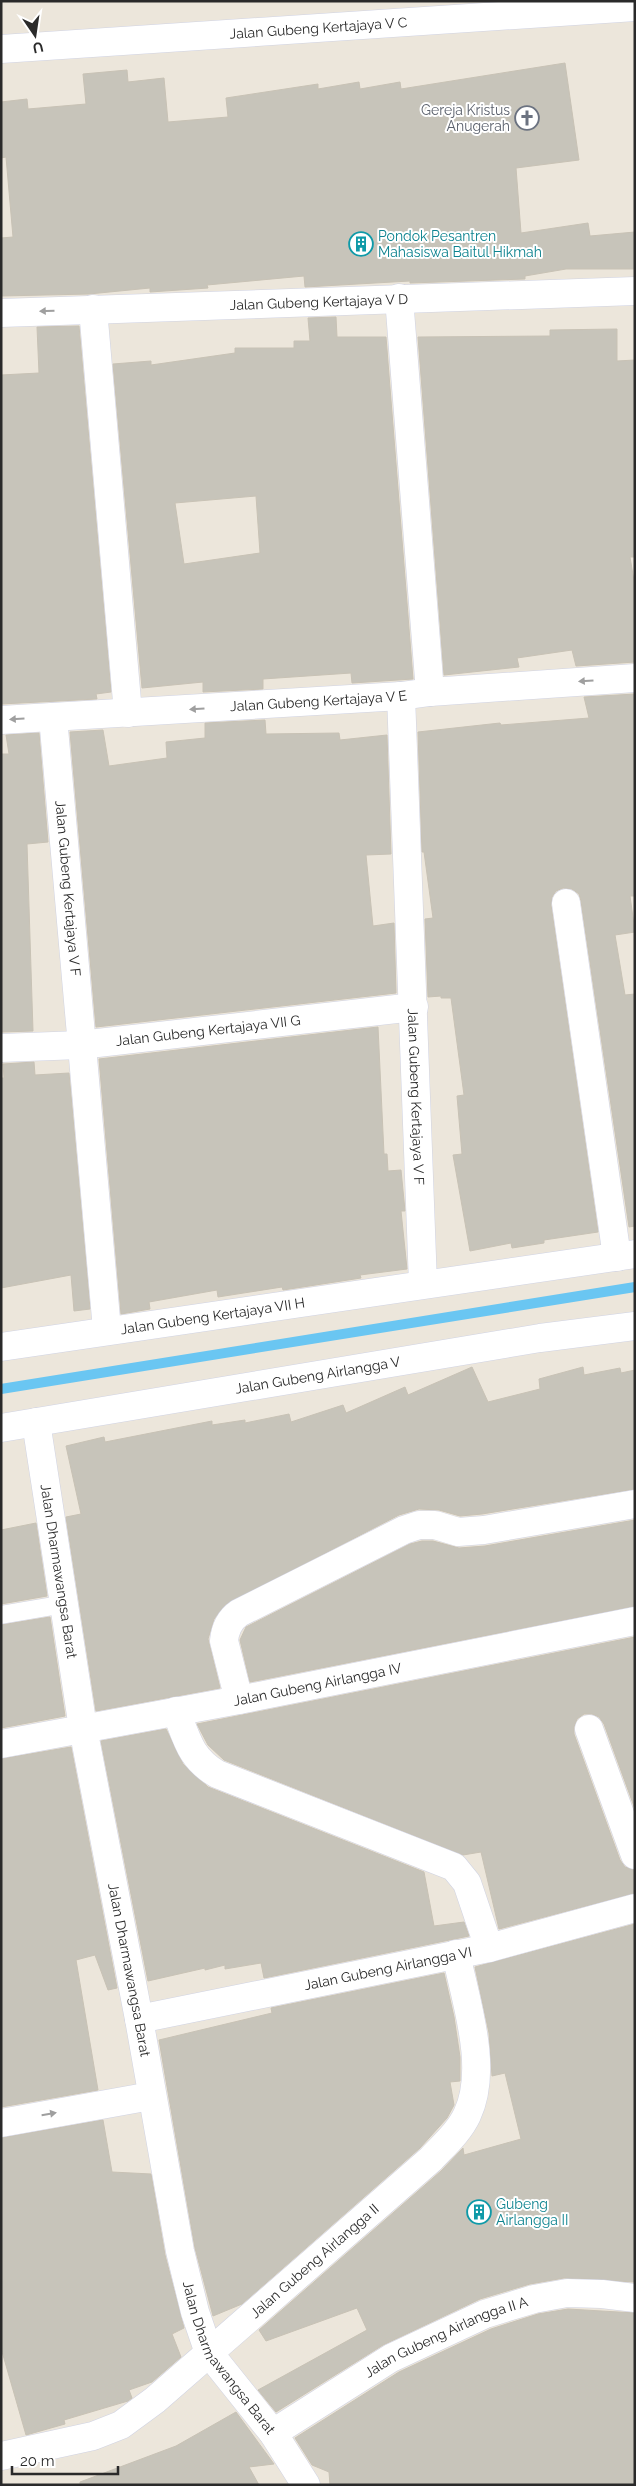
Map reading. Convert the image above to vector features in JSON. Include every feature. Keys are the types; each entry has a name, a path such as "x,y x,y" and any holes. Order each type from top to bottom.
{"street":[{"name":"Jalan Gubeng Kertajaya V C","path":"1,49 635,6"},
{"name":"Jalan Gubeng Kertajaya V D","path":"1,313 635,290"},
{"path":"399,298 430,692"},
{"path":"93,309 128,713"},
{"name":"Jalan Gubeng Kertajaya V E","path":"1,720 401,696 430,692 635,678"},
{"name":"Jalan Gubeng Kertajaya V F","path":"401,696 423,1284"},
{"name":"Jalan Gubeng Kertajaya V F","path":"53,717 80,1045 107,1330"},
{"path":"423,1284 626,1256 566,903"},
{"name":"Jalan Gubeng Kertajaya VII G","path":"1,1048 80,1045 414,1007"},
{"name":"Jalan Gubeng Kertajaya VII H","path":"1,1347 423,1284"},
{"name":"Jalan Gubeng Airlangga V","path":"1,1428 540,1338 635,1326"},
{"name":"Jalan Dharmawangsa Barat","path":"36,1422 83,1728 139,2019 151,2096 180,2251 195,2312 209,2353 273,2433 306,2485"},
{"path":"239,1700 224,1641 224,1633 230,1620 239,1613 396,1533 427,1524 442,1526 458,1532 484,1530 635,1504"},
{"name":"Jalan Gubeng Airlangga IV","path":"1,1744 239,1700 635,1621"},
{"path":"176,1711 192,1751 206,1767 217,1774 388,1839 454,1867 467,1883 488,1948"},
{"path":"588,1729 635,1855"},
{"name":"Jalan Gubeng Airlangga VI","path":"139,2019 488,1948 635,1908"},
{"name":"Jalan Gubeng Airlangga II","path":"1,2456 93,2436 121,2425 155,2400 209,2353 431,2159 453,2135 467,2116 477,2087 478,2074 476,2054 456,1954"},
{"path":"1,2122 151,2096"},
{"name":"Jalan Gubeng Airlangga II A","path":"273,2433 391,2358 485,2314 534,2299 567,2293 602,2294 635,2298"}],"lane":[{"path":"1,1615 65,1604"}],"building":[{"path":"565,63 579,160 516,168 521,233 588,223 590,236 635,232 635,269 566,269 525,276 525,279 410,283 410,281 305,287 304,276 207,285 208,288 150,292 150,288 89,294 1,296 1,238 13,237 6,157 1,158 1,102 27,99 28,109 86,104 83,74 127,70 128,82 164,78 168,122 228,117 226,98 318,84 318,89 359,82 360,89 400,82 401,89"},
{"path":"336,317 337,337 386,337 413,679 352,683 351,673 263,679 263,689 203,692 203,682 142,688 113,364 151,361 151,365 235,353 235,348 294,348 294,341 310,341 308,318","holes":["256,496 260,553 184,564 175,503"]},
{"path":"79,326 111,692 96,694 97,699 1,704 1,375 39,373 37,327"},
{"path":"617,329 617,361 635,360 635,557 630,557 635,587 635,662 576,666 572,650 517,658 519,667 444,675 418,337 550,336 550,330"},
{"path":"635,694 635,896 630,896 635,932 615,935 625,995 635,994 635,1226 629,1227 581,901 579,894 572,889 563,888 556,891 552,897 551,905 598,1232 544,1240 544,1243 512,1248 511,1243 470,1251 453,1155 462,1154 457,1096 464,1095 451,998 441,998 441,996 428,997 425,919 433,918 424,852 422,852 418,732 500,723 501,725 589,718 584,697"},
{"path":"265,720 266,734 339,733 340,740 387,735 391,854 366,855 373,926 394,923 396,993 96,1027 70,732 103,730 109,766 167,758 166,742 205,738 205,723"},
{"path":"39,733 48,842 27,844 33,1031 2,1032 1,754 9,754 6,735"},
{"path":"378,1027 384,1154 387,1154 388,1171 401,1170 405,1211 401,1211 407,1269 360,1275 361,1278 283,1290 282,1287 218,1297 217,1290 149,1302 150,1309 121,1314 99,1059"},
{"path":"34,1062 35,1075 69,1073 90,1309 74,1311 71,1275 1,1288 1,1078 4,1078 3,1064"},
{"path":"472,1367 488,1402 540,1389 539,1379 583,1367 584,1375 620,1368 621,1373 635,1370 635,1489 482,1514 460,1516 439,1510 419,1509 399,1515 225,1605 214,1619 208,1639 220,1688 96,1711 66,1517 81,1514 66,1446 104,1437 105,1442 212,1421 212,1425 245,1420 245,1423 289,1414 291,1422 343,1405 346,1413 405,1387 408,1395"},
{"path":"635,1520 635,1606 250,1682 240,1640 246,1627 410,1544 433,1541 459,1548 485,1546"},
{"path":"36,1523 47,1596 1,1604 1,1530"},
{"path":"50,1617 65,1716 1,1728 1,1625"},
{"path":"635,1637 635,1809 604,1724 599,1717 592,1714 584,1714 577,1719 574,1734 620,1860 625,1867 635,1870 635,1893 499,1929 481,1852 463,1855 224,1760 208,1745 197,1724"},
{"path":"166,1729 183,1764 208,1787 424,1872 434,1926 464,1922 469,1936 264,1978 261,1963 225,1969 225,1965 205,1970 205,1968 148,1981 101,1741"},
{"path":"71,1747 117,1988 108,1990 95,1955 76,1960 98,2090 1,2107 1,1759"},
{"path":"635,1924 635,2282 564,2278 530,2284 480,2299 383,2345 276,2412 258,2390 367,2330 357,2308 266,2341 259,2330 441,2171 463,2148 464,2155 521,2139 505,2073 492,2076 489,2033 475,1967"},
{"path":"444,1973 454,2017 460,2057 460,2081 450,2082 454,2105 447,2118 420,2148 242,2304 213,2316 195,2248 159,2040 272,2013 271,2008"},
{"path":"103,2120 112,2172 151,2174 165,2255 184,2328 172,2334 181,2357 152,2382 129,2390 132,2398 128,2401 64,2420 65,2424 26,2435 1,2348 1,2138"},
{"path":"568,2309 635,2313 635,2485 330,2485 329,2472 312,2465 295,2438 399,2372 491,2329 538,2314"},
{"path":"236,2412 274,2464 249,2467 259,2485 80,2485 80,2482 176,2446"}],"waterway":[{"path":"1,1389 635,1287"}],"place":[{"name":"Gereja Kristus Anugerah","path":"527,118"},
{"name":"Pondok Pesantren Mahasiswa Baitul Hikmah","path":"361,244"},
{"name":"Gubeng Airlangga II","path":"479,2212"}]}
